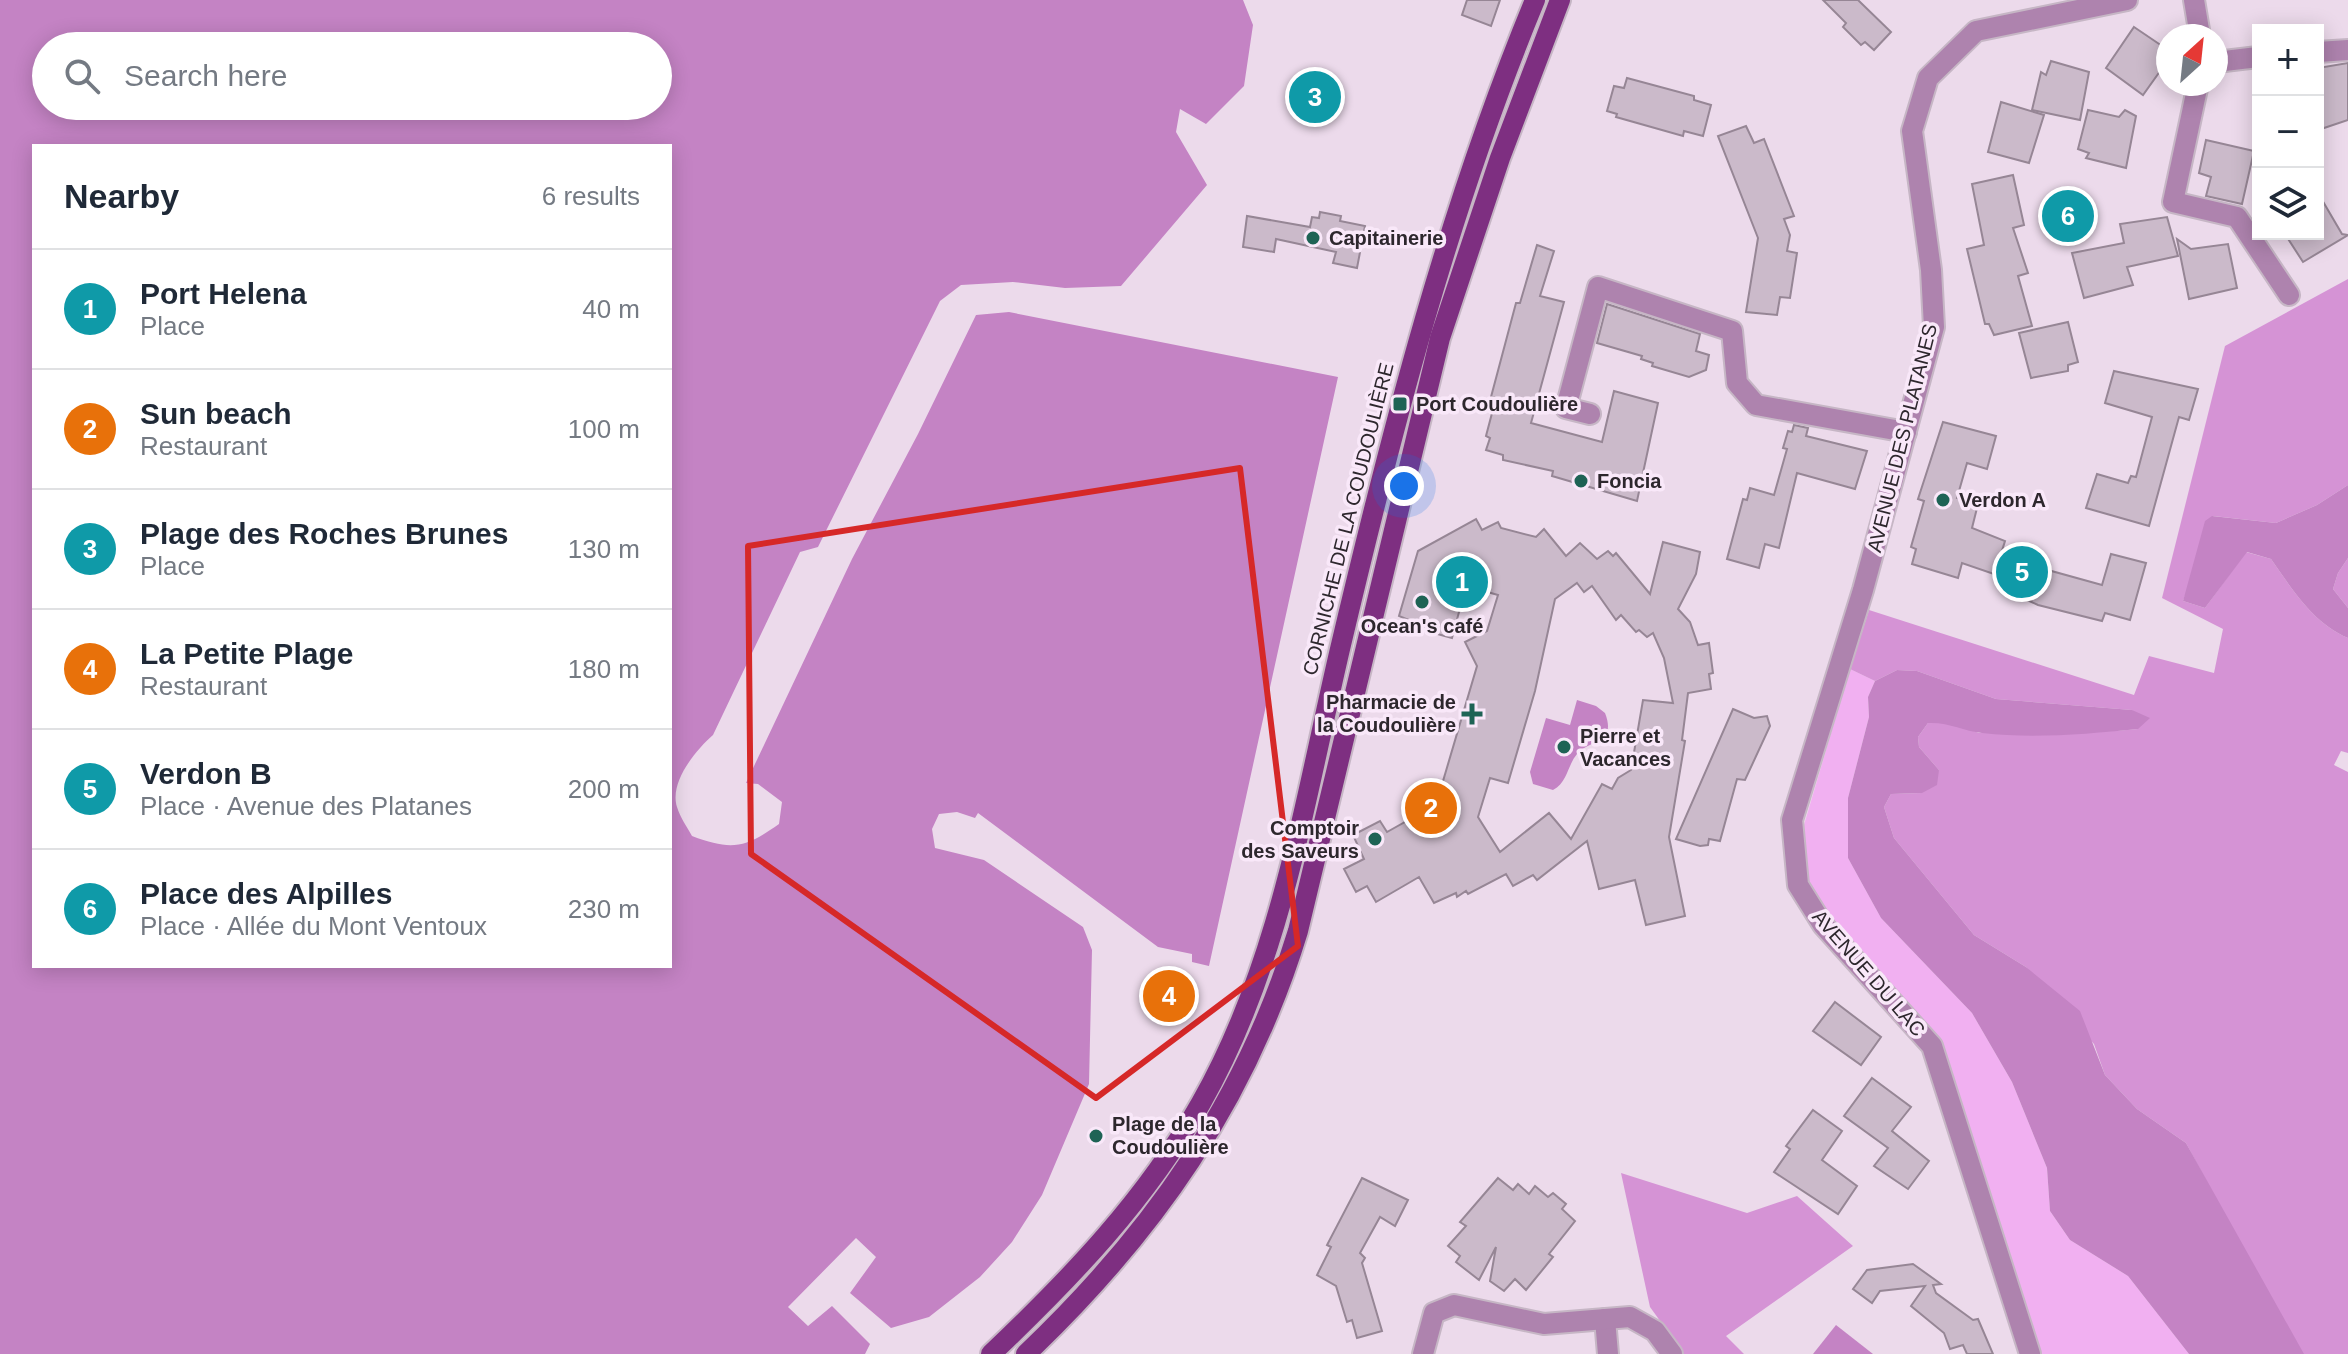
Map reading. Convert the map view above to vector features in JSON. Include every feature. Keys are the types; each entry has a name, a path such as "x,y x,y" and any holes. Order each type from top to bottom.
{"main road":[{"name":"CORNICHE DE LA COUDOULIÈRE","path":"991,1354 1078,1268 1141,1195 1202,1102 1262,967 1284,893 1387,456 1425,312 1479,146 1535,0"},
{"path":"1026,1354 1101,1280 1166,1200 1225,1107 1274,1002 1298,931 1440,338 1490,187 1560,0"}],"street":[{"name":"AVENUE DES PLATANES","path":"1863,590 1934,327 1931,270 1912,131 1928,78 1976,31 2070,5 2127,0"},
{"path":"2194,0 2198,24"},
{"path":"2324,52 2348,50"},
{"path":"2228,61 2252,58"},
{"path":"2195,96 2173,202 2237,217 2289,295"},
{"path":"1590,414 1566,408 1598,287 1732,331 1737,383 1756,405 1906,432"},
{"name":"AVENUE DU LAC","path":"1863,590 1792,820 1798,885 1823,925 1932,1046 2030,1354"},
{"path":"1423,1354 1430,1321 1441,1307 1454,1305 1544,1324 1630,1317 1643,1321 1655,1331 1672,1354"},
{"path":"1607,1319 1608,1354"}],"highlighted area":[{"path":"1240,468 1298,946 1096,1098 751,854 748,546"}],"shaded area":[{"path":"0,0 1243,0 1253,25 1244,86 1206,124 1180,109 1176,132 1207,185 1121,286 1065,288 1013,282 961,285 940,301 818,547 800,552 713,735 692,758 677,787 677,807 692,836 718,844 738,845 757,838 779,824 782,802 758,784 746,783 852,559 976,315 1009,312 1338,377 1209,966 1192,962 1192,954 1158,947 978,813 975,818 957,812 939,814 932,829 935,848 984,860 1083,927 1092,950 1089,1084 1042,1195 1012,1242 980,1277 929,1317 891,1328 850,1293 876,1257 856,1238 788,1307 808,1326 832,1306 870,1344 865,1354 0,1354"},
{"path":"2348,279 2348,485 2317,505 2276,523 2213,516 2183,601 2205,608 2246,552 2271,559 2314,614 2348,638 2348,753 2341,751 2334,765 2348,772 2348,1354 2300,1354 2186,1143 2137,1109 2105,1075 2094,1044 2026,967 1974,935 1894,838 1884,807 1891,794 1921,793 1939,770 1919,747 1918,737 1928,723 1949,722 1979,733 2116,731 2138,729 2132,710 1996,699 1917,671 1897,670 1875,681 1850,669 1869,610 2134,695 2149,656 2214,673 2223,629 2162,598 2225,346"},
{"path":"2348,485 2348,558 2338,573 2333,589 2348,608 2348,638 2314,614 2271,559 2247,552 2205,608 2183,601 2205,521 2212,516 2276,523 2317,505"},
{"path":"2348,558 2348,608 2333,589 2338,573"},
{"path":"1850,669 1875,681 1868,697 1869,717 1848,798 1848,858 1881,918 1972,1013 2012,1082 2047,1168 2050,1211 2070,1240 2128,1276 2189,1354 2037,1354 1946,1072 1833,926 1808,882 1804,825"},
{"path":"1897,670 1917,671 1996,699 2132,710 2150,718 2138,729 2040,736 1982,733 1928,723 1918,737 1919,747 1939,770 1937,785 1922,793 1891,794 1884,807 1894,838 1974,935 2026,967 2080,1011 2105,1075 2137,1109 2186,1143 2304,1354 2189,1354 2128,1276 2070,1240 2050,1211 2047,1168 2012,1082 1972,1013 1881,918 1848,858 1848,798 1869,717 1868,697 1875,681"},
{"name":"Pierre et Vacances","path":"1577,700 1596,706 1605,713 1608,730 1605,736 1577,754 1558,787 1553,790 1533,784 1530,772 1546,718 1570,725"},
{"path":"1621,1173 1747,1213 1797,1196 1853,1246 1726,1336 1744,1354 1684,1354 1650,1307"},
{"path":"1836,1325 1873,1354 1813,1354"}],"building":[{"path":"1467,0 1500,0 1491,26 1462,15"},
{"path":"1823,0 1858,0 1891,32 1874,50 1865,42 1861,45 1843,27 1846,23"},
{"path":"2134,27 2156,42 2156,77 2143,95 2106,68"},
{"path":"2051,61 2089,72 2080,120 2032,110 2041,72 2046,75"},
{"path":"2348,63 2348,120 2324,128 2324,96 2324,67"},
{"path":"1627,78 1694,96 1694,100 1711,105 1703,136 1684,131 1683,136 1616,117 1617,114 1607,111 1614,86 1624,88"},
{"path":"2001,102 2044,115 2029,163 1988,152"},
{"path":"2088,110 2119,117 2125,110 2136,116 2126,168 2086,158 2089,153 2078,149"},
{"path":"1746,126 1754,143 1764,139 1794,216 1784,219 1790,235 1787,251 1797,253 1790,298 1780,297 1777,315 1746,312 1758,238 1718,136"},
{"path":"2206,140 2252,151 2242,204 2206,196 2211,177 2199,173"},
{"path":"2013,175 2024,225 2013,228 2028,273 2018,276 2032,326 1994,335 1989,324 1985,324 1967,249 1984,245 1972,184"},
{"path":"2324,203 2342,234 2348,235 2303,262 2289,240 2324,240"},
{"path":"1320,212 1341,216 1340,221 1365,226 1357,268 1333,263 1336,252 1276,239 1274,252 1243,247 1247,216 1310,227 1312,217 1319,218"},
{"path":"2167,217 2178,256 2127,267 2133,285 2084,298 2072,253 2124,243 2120,224"},
{"path":"2177,239 2191,249 2228,244 2237,288 2189,299"},
{"path":"1537,245 1554,251 1540,296 1564,302 1531,423 1602,442 1614,391 1658,403 1637,501 1552,476 1553,471 1503,460 1503,455 1486,450 1490,438 1486,436 1496,398 1491,397 1516,303 1520,303"},
{"path":"1607,304 1700,334 1696,351 1709,355 1706,370 1689,377 1652,366 1653,363 1641,359 1642,356 1597,343"},
{"path":"2068,322 2078,362 2068,365 2068,371 2031,378 2019,333"},
{"path":"2114,371 2198,389 2189,420 2179,417 2149,526 2086,508 2097,474 2128,483 2131,476 2136,477 2152,417 2105,403"},
{"path":"1943,422 1996,436 1987,469 1967,463 1957,498 1978,504 1972,528 2005,541 2000,557 2029,565 2040,562 2048,570 2102,585 2111,554 2146,563 2130,620 2105,613 2102,621 2038,605 2027,600 2025,593 2013,590 2011,584 1998,580 1997,575 1962,563 1958,578 1912,564 1916,549 1911,547 1924,501 1918,499"},
{"path":"1794,425 1808,428 1806,436 1867,451 1855,489 1797,473 1779,548 1765,544 1759,568 1727,559 1743,499 1747,500 1750,488 1774,495 1787,449 1783,448 1788,431 1792,432"},
{"path":"1476,519 1482,530 1498,522 1501,528 1536,537 1544,529 1566,556 1580,543 1597,559 1608,551 1613,556 1616,553 1650,594 1663,542 1700,552 1696,574 1678,609 1690,622 1698,645 1709,643 1713,673 1709,674 1711,689 1688,693 1682,740 1685,741 1669,837 1685,916 1646,925 1635,880 1599,889 1587,841 1537,880 1533,875 1513,886 1506,874 1468,894 1466,891 1457,897 1456,893 1434,903 1419,877 1376,902 1367,886 1356,892 1344,869 1364,859 1353,835 1380,821 1387,832 1419,814 1417,810 1438,798 1477,666 1465,642 1487,631 1498,595 1466,586 1452,638 1430,632 1430,629 1399,616 1418,551","holes":["1577,583 1584,592 1592,586 1616,620 1621,615 1636,632 1639,630 1647,637 1653,633 1664,658 1673,703 1643,700 1631,770 1618,778 1612,789 1602,784 1571,839 1549,813 1500,852 1478,817 1490,778 1508,783 1535,691 1555,599"]},
{"path":"1733,709 1754,718 1767,716 1770,726 1745,780 1737,779 1720,841 1709,839 1708,845 1700,846 1676,839"},
{"path":"1184,974 1189,1011 1154,1015 1149,977"},
{"path":"1835,1002 1881,1037 1861,1065 1813,1031"},
{"path":"1872,1078 1911,1107 1892,1131 1929,1161 1908,1189 1874,1166 1888,1148 1844,1116"},
{"path":"1813,1110 1842,1131 1822,1160 1857,1186 1838,1214 1774,1172 1790,1149 1786,1146"},
{"path":"1362,1178 1408,1200 1395,1226 1380,1217 1360,1253 1365,1258 1362,1263 1382,1331 1357,1338 1352,1320 1347,1322 1336,1286 1317,1275 1331,1247 1327,1245"},
{"path":"1498,1178 1513,1190 1518,1184 1529,1194 1535,1186 1548,1197 1553,1193 1566,1204 1562,1209 1575,1221 1549,1254 1553,1257 1526,1290 1515,1279 1504,1291 1490,1281 1496,1247 1479,1280 1456,1262 1460,1256 1448,1246 1466,1226 1460,1222"},
{"path":"1913,1264 1941,1284 1933,1285 1936,1293 1973,1320 1978,1319 1993,1354 1967,1354 1963,1345 1950,1349 1944,1333 1911,1306 1925,1286 1880,1291 1872,1303 1853,1289 1867,1270"}],"place":[{"name":"Plage des Roches Brunes","path":"1315,97"},
{"name":"Place des Alpilles","path":"2068,216"},
{"name":"Capitainerie","path":"1313,238"},
{"name":"Port Coudoulière","path":"1400,404"},
{"name":"Foncia","path":"1581,481"},
{"name":"Verdon A","path":"1943,500"},
{"name":"Verdon B","path":"2022,572"},
{"name":"Port Helena","path":"1462,582"},
{"name":"Ocean's café","path":"1422,602"},
{"name":"Pharmacie de la Coudoulière","path":"1472,714"},
{"name":"Pierre et Vacances","path":"1564,747"},
{"name":"Sun beach","path":"1431,808"},
{"name":"Comptoir des Saveurs","path":"1375,839"},
{"name":"La Petite Plage","path":"1169,996"},
{"name":"Plage de la Coudoulière","path":"1096,1136"}]}
